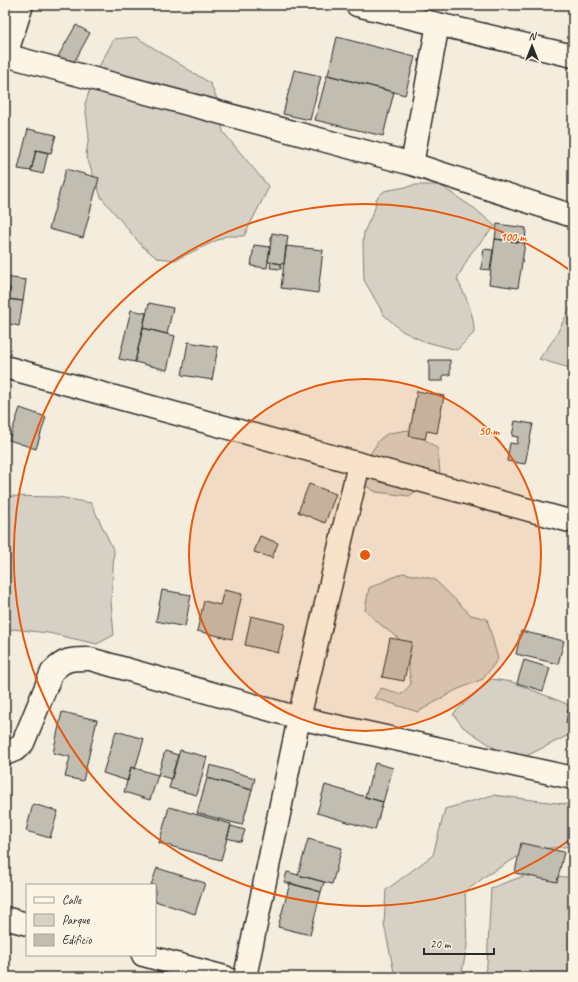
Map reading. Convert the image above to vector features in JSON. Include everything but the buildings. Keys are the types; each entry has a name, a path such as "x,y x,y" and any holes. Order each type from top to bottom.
{"street":[{"path":"22,5 6,55 412,164 573,216"},
{"path":"357,5 573,56"},
{"path":"412,164 438,24"},
{"path":"5,367 573,522"},
{"path":"245,977 299,718 359,464"},
{"path":"5,754 15,750 23,742 52,672 60,664 74,659 90,659 299,718 573,778"},
{"path":"5,918 26,924"},
{"path":"147,956 225,977"}],"green space":[{"path":"136,37 210,83 218,101 223,132 269,187 244,236 226,236 175,260 157,258 142,246 101,197 86,155 89,136 85,104 95,74 114,39"},
{"path":"416,185 440,185 474,208 495,226 471,253 457,279 471,312 474,333 457,350 423,341 402,331 384,315 364,280 364,232 375,208 376,199 384,191"},
{"path":"573,303 573,369 539,359 554,339"},
{"path":"408,430 438,449 440,475 409,496 376,492 366,486 359,471 380,439 389,433"},
{"path":"5,496 58,497 91,503 114,551 111,601 114,635 97,644 48,633 12,629 5,639"},
{"path":"403,573 434,579 471,615 487,619 498,659 483,679 456,690 418,712 374,698 381,688 402,694 411,684 407,656 399,639 365,610 369,588"},
{"path":"491,679 512,682 567,704 573,717 573,733 522,758 510,758 463,727 453,714"},
{"path":"493,795 573,805 573,846 529,850 487,875 465,892 467,946 461,977 395,977 384,924 386,890 433,855 445,809"},
{"path":"532,873 573,878 573,977 483,977 487,965 491,888"}]}
